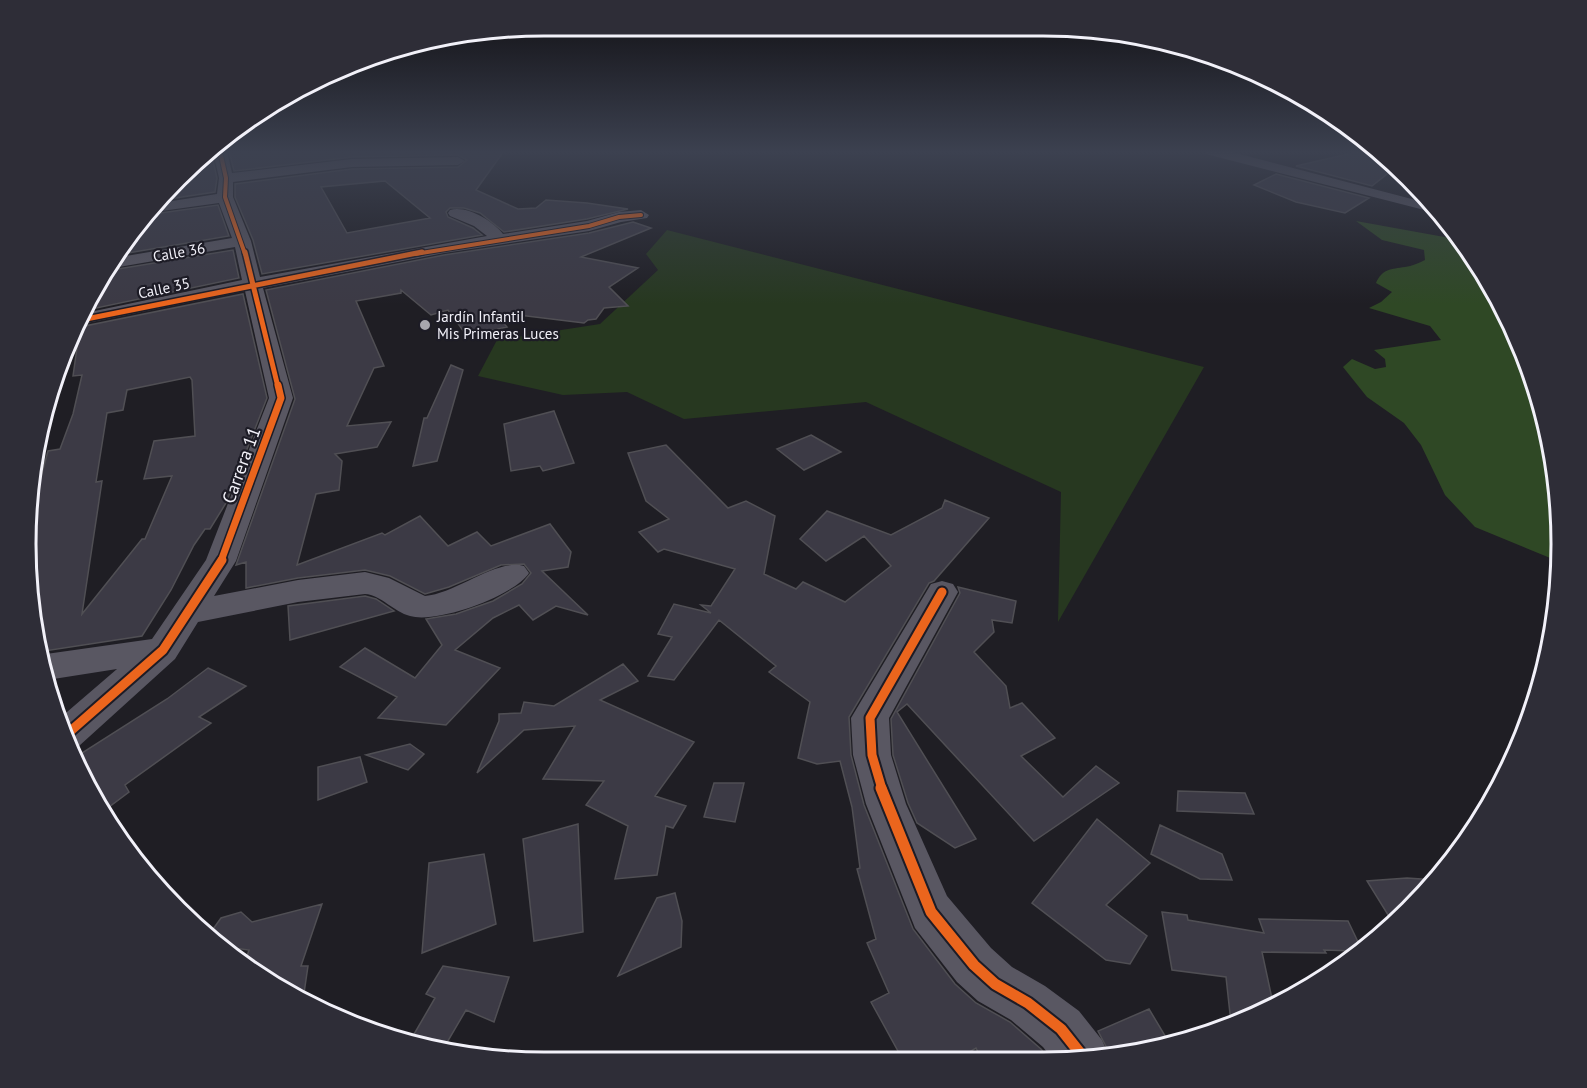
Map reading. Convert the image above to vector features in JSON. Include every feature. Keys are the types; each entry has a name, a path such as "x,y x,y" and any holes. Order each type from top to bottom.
{"street":[{"name":"Carrera 11","path":"72,730 163,650 221,561 281,398 242,241 229,202"},
{"path":"1405,202 1422,206"},
{"path":"456,213 487,226 498,240"},
{"name":"Calle 35","path":"88,318 253,284 578,228 619,217 641,215"},
{"name":"Calle 36","path":"122,262 242,241"},
{"path":"187,613 324,588 370,583 383,587 414,606 428,608 443,606 513,573"},
{"path":"942,592 870,718 872,755 886,804 932,912 974,965 994,984 1028,1003 1061,1029 1078,1051"},
{"path":"51,666 163,650"}],"green space":[{"path":"1356,221 1448,238 1483,290 1499,319 1524,381 1541,445 1550,511 1551,558 1475,527 1445,495 1421,445 1404,423 1367,397 1343,367 1352,359 1375,369 1386,367 1385,359 1374,350 1441,340 1430,326 1369,308 1381,302 1392,292 1376,283 1381,275 1388,270 1410,266 1425,260 1424,250 1382,240"},
{"path":"667,230 1204,367 1058,622 1061,492 866,402 684,419 627,392 563,395 478,376 497,340 600,324 658,270 646,254"}],"building":[{"path":"237,202 329,202 347,233 430,218 410,202 502,202 518,209 536,208 544,202 570,202 628,209 587,219 504,232 480,213 464,208 450,208 446,212 448,217 473,228 482,235 262,274 253,240"},
{"path":"1295,202 1363,202 1345,213"},
{"path":"218,205 229,236 128,253 159,213"},
{"path":"633,222 651,228 581,257 638,268 609,287 628,306 604,308 596,319 584,323 494,312 507,327 467,336 448,310 431,315 401,290 401,293 356,301 384,366 374,368 347,426 391,422 377,447 335,454 342,461 339,490 316,494 297,565 382,533 385,535 420,516 448,546 477,532 491,546 550,524 571,552 568,567 542,571 588,615 556,606 533,620 519,605 493,618 455,650 500,668 446,725 378,718 397,697 340,667 365,648 415,678 442,645 426,619 456,614 493,601 522,584 531,573 524,564 501,565 449,587 425,594 390,576 365,570 298,578 246,588 246,562 236,565 295,399 266,290 444,255 589,233"},
{"path":"233,250 239,278 94,309 117,269"},
{"path":"243,294 267,398 226,503 210,529 205,529 194,545 171,590 142,636 48,651 37,577 36,544 40,481 48,451 60,449 73,414 82,375 73,376 78,344 85,326","holes":["190,377 195,436 154,441 144,479 172,476 145,539 142,539 82,614 102,481 96,482 107,413 123,410 127,390"]},
{"path":"451,365 463,370 437,461 413,466 424,418 427,418"},
{"path":"554,411 574,463 543,471 540,466 511,471 504,424"},
{"path":"811,435 841,452 804,470 777,449"},
{"path":"666,445 728,508 746,501 775,516 764,574 796,589 803,582 845,602 891,566 864,536 826,561 800,539 827,511 891,535 942,508 945,500 989,518 934,581 929,583 849,717 851,755 864,805 913,929 955,984 976,1003 1010,1022 1044,1052 978,1052 976,1048 969,1052 898,1052 871,1002 889,993 867,943 876,939 857,869 860,868 852,807 840,761 817,764 798,758 810,702 769,672 776,666 719,620 674,680 648,676 672,637 658,634 674,604 711,613 701,605 711,606 735,569 664,549 658,552 639,532 669,519 646,501 628,453"},
{"path":"958,587 1016,601 1012,623 992,620 994,632 974,652 1006,686 1010,708 1022,703 1055,738 1021,756 1063,797 1096,766 1119,783 1034,841 907,704 897,712 976,839 955,848 917,823 908,803 893,755 891,719 960,593"},
{"path":"365,596 376,599 394,611 290,640 288,606"},
{"path":"623,664 638,681 600,700 694,742 655,796 686,806 673,828 666,826 657,875 615,879 628,826 586,805 604,781 543,779 575,726 524,730 477,773 499,721 499,714 521,713 524,702 554,706"},
{"path":"208,668 246,686 199,717 211,723 125,785 129,792 110,807 81,753 167,699"},
{"path":"410,744 424,754 408,770 366,755"},
{"path":"360,757 367,782 318,800 318,767"},
{"path":"714,783 744,783 735,822 704,817"},
{"path":"1178,791 1245,793 1254,814 1177,811"},
{"path":"1097,819 1150,863 1106,905 1147,936 1130,964 1106,960 1032,903"},
{"path":"578,824 583,932 534,941 523,839"},
{"path":"1160,825 1222,854 1232,880 1200,879 1151,854"},
{"path":"484,854 496,924 422,953 429,863"},
{"path":"1407,878 1425,879 1389,916 1367,881"},
{"path":"675,893 682,921 681,947 618,976 657,898"},
{"path":"322,904 301,966 308,966 304,992 247,956 249,950 237,948 213,929 221,918 241,912 252,922"},
{"path":"1162,912 1187,915 1188,920 1264,933 1259,919 1348,921 1358,942 1347,951 1324,950 1326,953 1262,952 1272,998 1230,1016 1226,977 1172,970"},
{"path":"443,966 509,977 494,1022 466,1010 447,1042 413,1035 435,998 426,994"},
{"path":"1149,1009 1166,1037 1107,1048 1098,1031"}],"cycle path":[{"path":"72,730 163,650 221,561 281,398 242,241 227,202"},
{"path":"88,318 253,284 444,248 589,226 619,217 641,215"},
{"path":"942,592 870,718 872,755 886,804 931,912 974,965 995,984 1028,1003 1061,1029 1078,1051"}],"place":[{"name":"Jardín Infantil Mis Primeras Luces","path":"425,325"}]}
